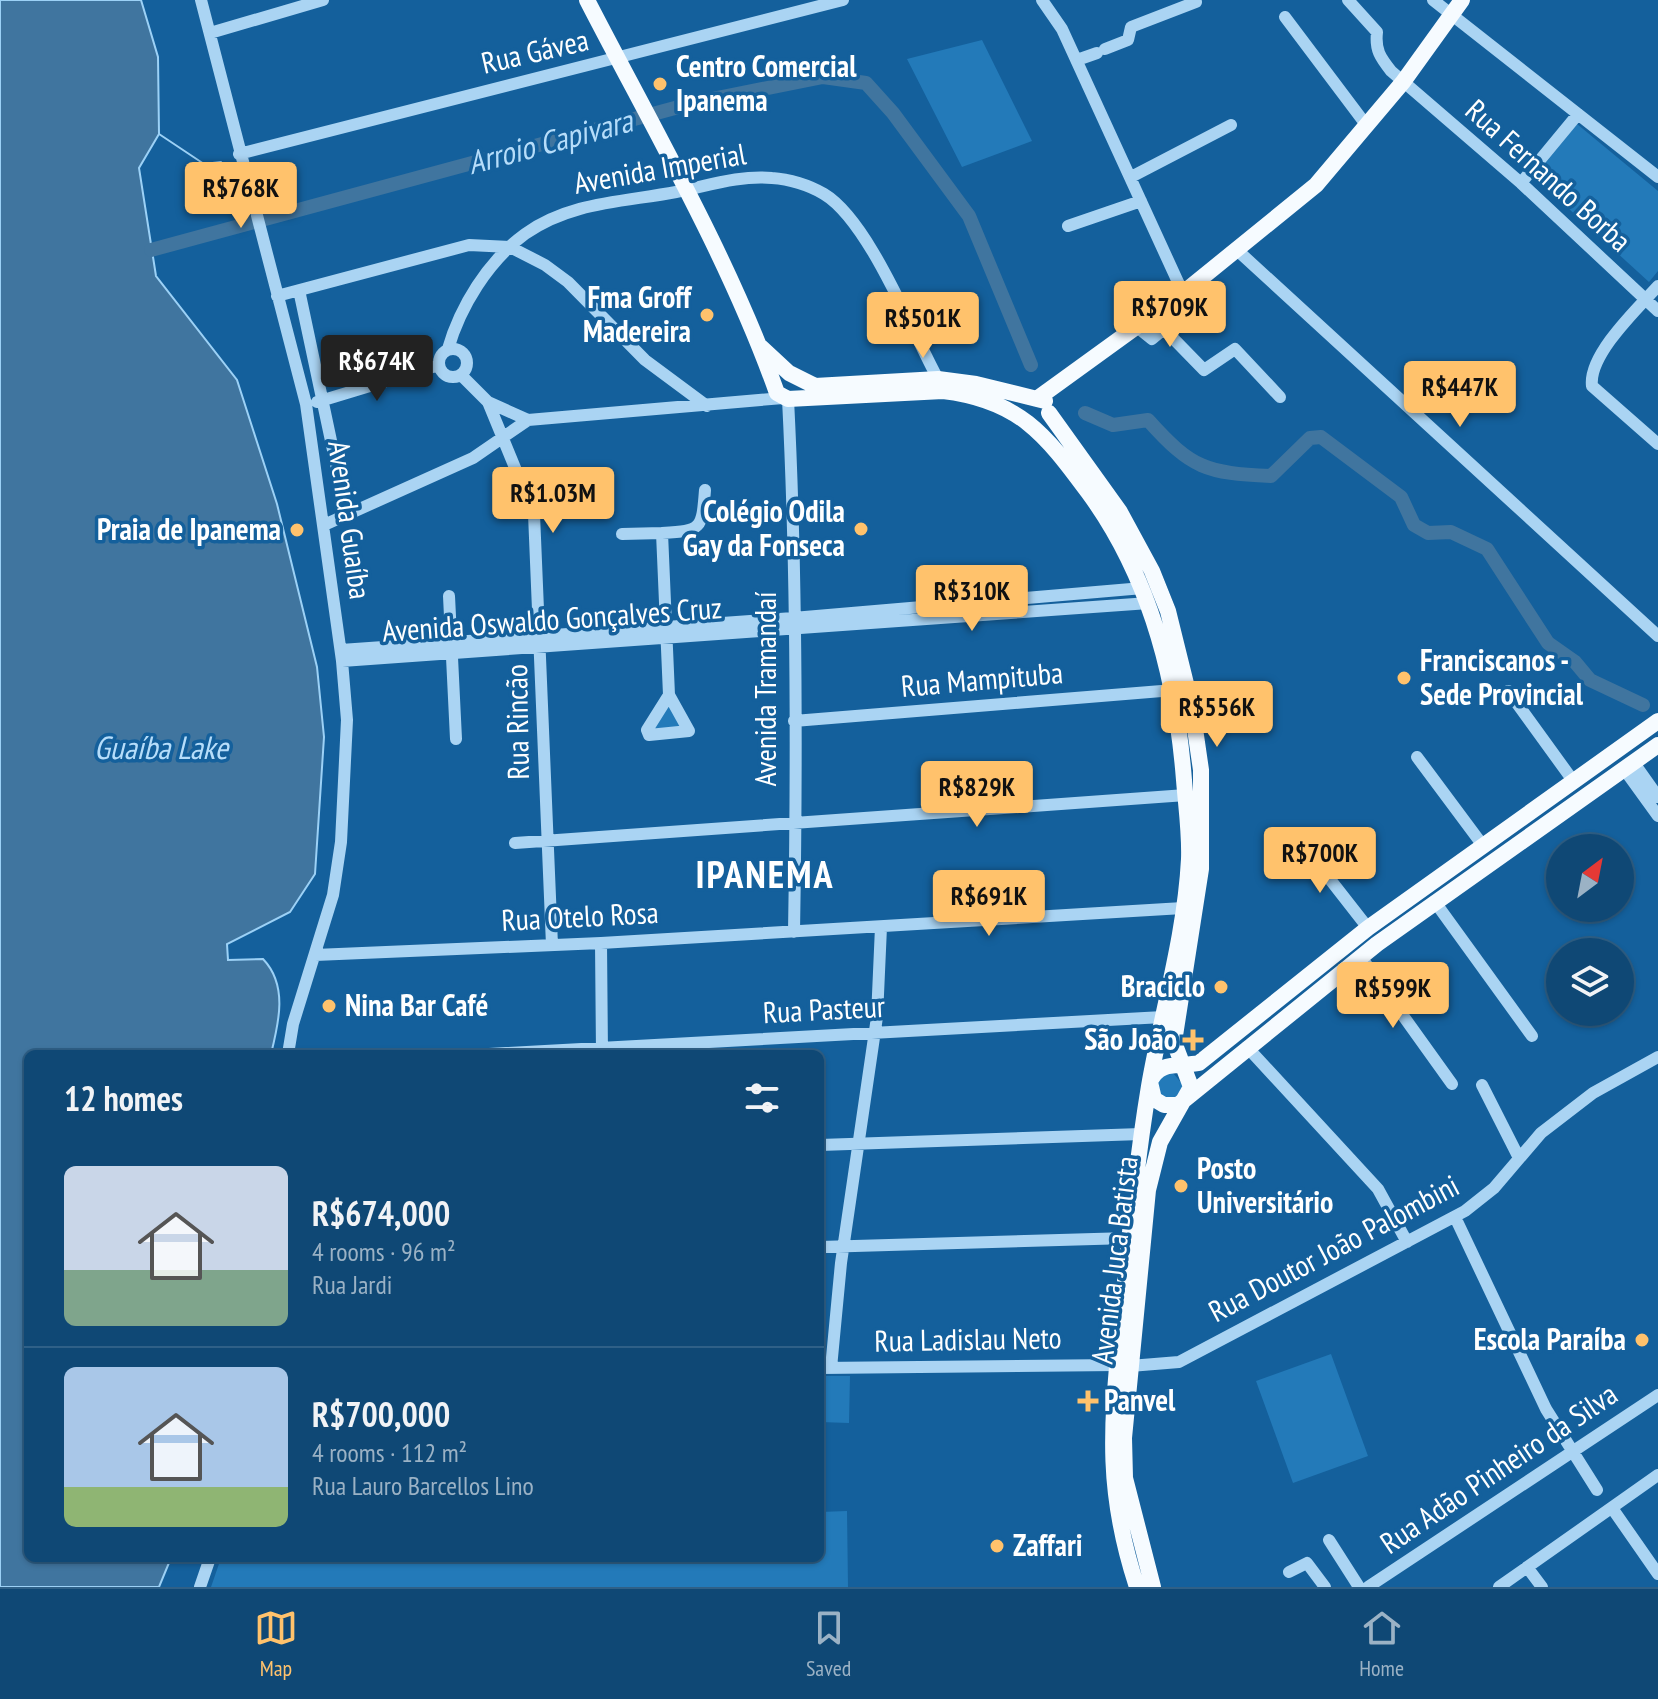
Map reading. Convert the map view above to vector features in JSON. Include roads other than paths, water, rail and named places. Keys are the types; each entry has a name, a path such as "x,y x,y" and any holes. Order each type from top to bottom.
{"main road":[{"name":"Avenida Tramandaí","path":"587,0 685,190 783,393"},
{"path":"1029,421 1024,410 1042,405 1066,379 1183,293 1316,185 1403,82 1457,8"},
{"name":"Avenida Tramandaí","path":"759,345 794,376"},
{"path":"1029,421 968,394 943,391 783,393 780,376 794,376 815,386 938,379 976,384 1042,405 1120,512 1152,571 1168,611 1192,708 1201,770 1201,869 1175,1031 1176,1054 1182,1066 1190,1081 1186,1098 1170,1106 1159,1103 1151,1094 1150,1082 1161,1067 1182,1066 1199,1063 1368,928 1658,721"},
{"name":"Avenida Juca Batista","path":"1029,421 1099,507 1146,595 1174,690 1186,795 1189,857 1183,908 1141,1134 1129,1238 1123,1366 1125,1478 1153,1587"},
{"name":"Avenida Juca Batista","path":"1137,1587 1118,1518 1111,1464 1148,1190 1160,1142 1186,1098 1361,957 1658,745"},
{"path":"1603,760 1620,758 1629,766"},
{"path":"1459,885 1456,874 1464,862"}],"street":[{"name":"Avenida Guaíba","path":"201,0 306,404 342,655 347,720 341,842 333,895 293,1024 289,1050"},
{"path":"210,33 323,0"},
{"name":"Rua Gávea","path":"239,154 394,112 618,59 843,0"},
{"path":"1042,0 1077,60 1183,293"},
{"name":"Rua Fernando Borba","path":"1348,0 1377,32 1374,43 1378,54 1403,82 1521,183 1658,311"},
{"path":"1433,0 1457,8 1578,114 1658,177"},
{"path":"1077,60 1128,40 1131,27 1196,2"},
{"path":"1285,17 1367,126"},
{"path":"1521,183 1578,114"},
{"path":"1131,177 1231,125"},
{"name":"Avenida Imperial","path":"448,349 455,324 472,294 510,247 525,234 563,213 605,202 741,179 772,178 795,182 824,194 843,210 864,238 938,379"},
{"path":"1068,226 1141,201"},
{"path":"277,296 469,245 510,247 545,265 568,282 645,360 707,406"},
{"path":"1237,250 1658,636"},
{"path":"1658,286 1608,343 1591,377 1592,386 1658,444"},
{"name":"Avenida Guaíba","path":"299,290 347,516"},
{"path":"1153,314 1204,370 1235,349 1280,397"},
{"path":"1137,327 1152,339 1164,329"},
{"path":"448,349 461,351 466,356 467,363 461,375 447,376 439,365 442,353 448,349"},
{"path":"306,404 439,365"},
{"name":"Rua Rincão","path":"461,375 488,402 534,514 542,642 552,945"},
{"path":"324,525 473,458 528,420 707,406 783,393"},
{"name":"Avenida Tramandaí","path":"783,393 795,542 794,932"},
{"path":"488,402 528,420"},
{"path":"1647,434 1658,423"},
{"path":"622,534 693,531 703,519 705,490"},
{"path":"662,533 669,695"},
{"name":"Avenida Oswaldo Gonçalves Cruz","path":"342,655 793,624 1146,595"},
{"path":"449,596 454,648 456,739"},
{"name":"Rua Mampituba","path":"794,721 1174,690"},
{"path":"1508,691 1574,782"},
{"path":"1417,757 1484,847"},
{"path":"1629,766 1658,797"},
{"path":"1629,766 1658,816"},
{"path":"515,843 1186,795"},
{"path":"1300,841 1368,928"},
{"path":"1435,902 1532,1036"},
{"name":"Rua Otelo Rosa","path":"315,955 601,943 1183,908"},
{"path":"826,1368 874,1033 881,927"},
{"path":"601,943 602,1050"},
{"path":"1361,957 1452,1084"},
{"name":"Rua Pasteur","path":"617,1050 1163,1017"},
{"path":"1247,1047 1378,1189 1407,1242"},
{"name":"Rua Doutor João Palombini","path":"1123,1366 1179,1362 1455,1217 1494,1188 1541,1133 1593,1093 1658,1057"},
{"path":"1482,1085 1519,1158"},
{"path":"824,1145 1141,1134"},
{"path":"1455,1217 1546,1409 1597,1490"},
{"path":"824,1247 1129,1238"},
{"name":"Rua Ladislau Neto","path":"826,1368 1123,1366"},
{"name":"Rua Adão Pinheiro da Silva","path":"1368,1587 1658,1395"},
{"path":"1499,1587 1658,1475"},
{"path":"1612,1508 1658,1574"},
{"path":"1329,1540 1359,1587"},
{"path":"200,1587 209,1562"},
{"path":"1289,1572 1307,1563 1325,1587"},
{"path":"1527,1567 1542,1587"}],"water":[{"name":"Guaíba Lake","path":"0,0 141,0 158,57 159,134 139,168 156,276 237,380 277,504 317,667 324,737 315,874 290,912 227,944 228,960 263,959 276,980 279,1017 272,1050 24,1050 24,1562 169,1562 159,1587 0,1587"}],"waterway":[{"name":"Arroio Capivara","path":"151,250 697,102 823,77 866,83 893,113 969,216 1031,365"},
{"path":"159,134 204,164 221,162"},
{"name":"Arroio Capivara","path":"1085,413 1113,425 1148,420 1189,458 1215,470 1249,475 1271,476 1310,438 1321,437 1401,497 1414,525 1428,533 1451,532 1487,549 1548,643 1575,662 1590,680 1643,705"}],"place":[{"name":"Centro Comercial Ipanema","path":"660,84"},
{"name":"Fma Groff Madereira","path":"707,315"},
{"name":"Colégio Odila Gay da Fonseca","path":"861,529"},
{"name":"Praia de Ipanema","path":"297,530"},
{"name":"Franciscanos - Sede Provincial","path":"1404,678"},
{"name":"Braciclo","path":"1221,987"},
{"name":"Nina Bar Café","path":"329,1006"},
{"name":"São João","path":"1193,1040"},
{"name":"Posto Universitário","path":"1181,1186"},
{"name":"Escola Paraíba","path":"1642,1340"},
{"name":"Panvel","path":"1088,1401"},
{"name":"Zaffari","path":"997,1546"}],"district":[{"name":"IPANEMA","path":"765,875"}]}
